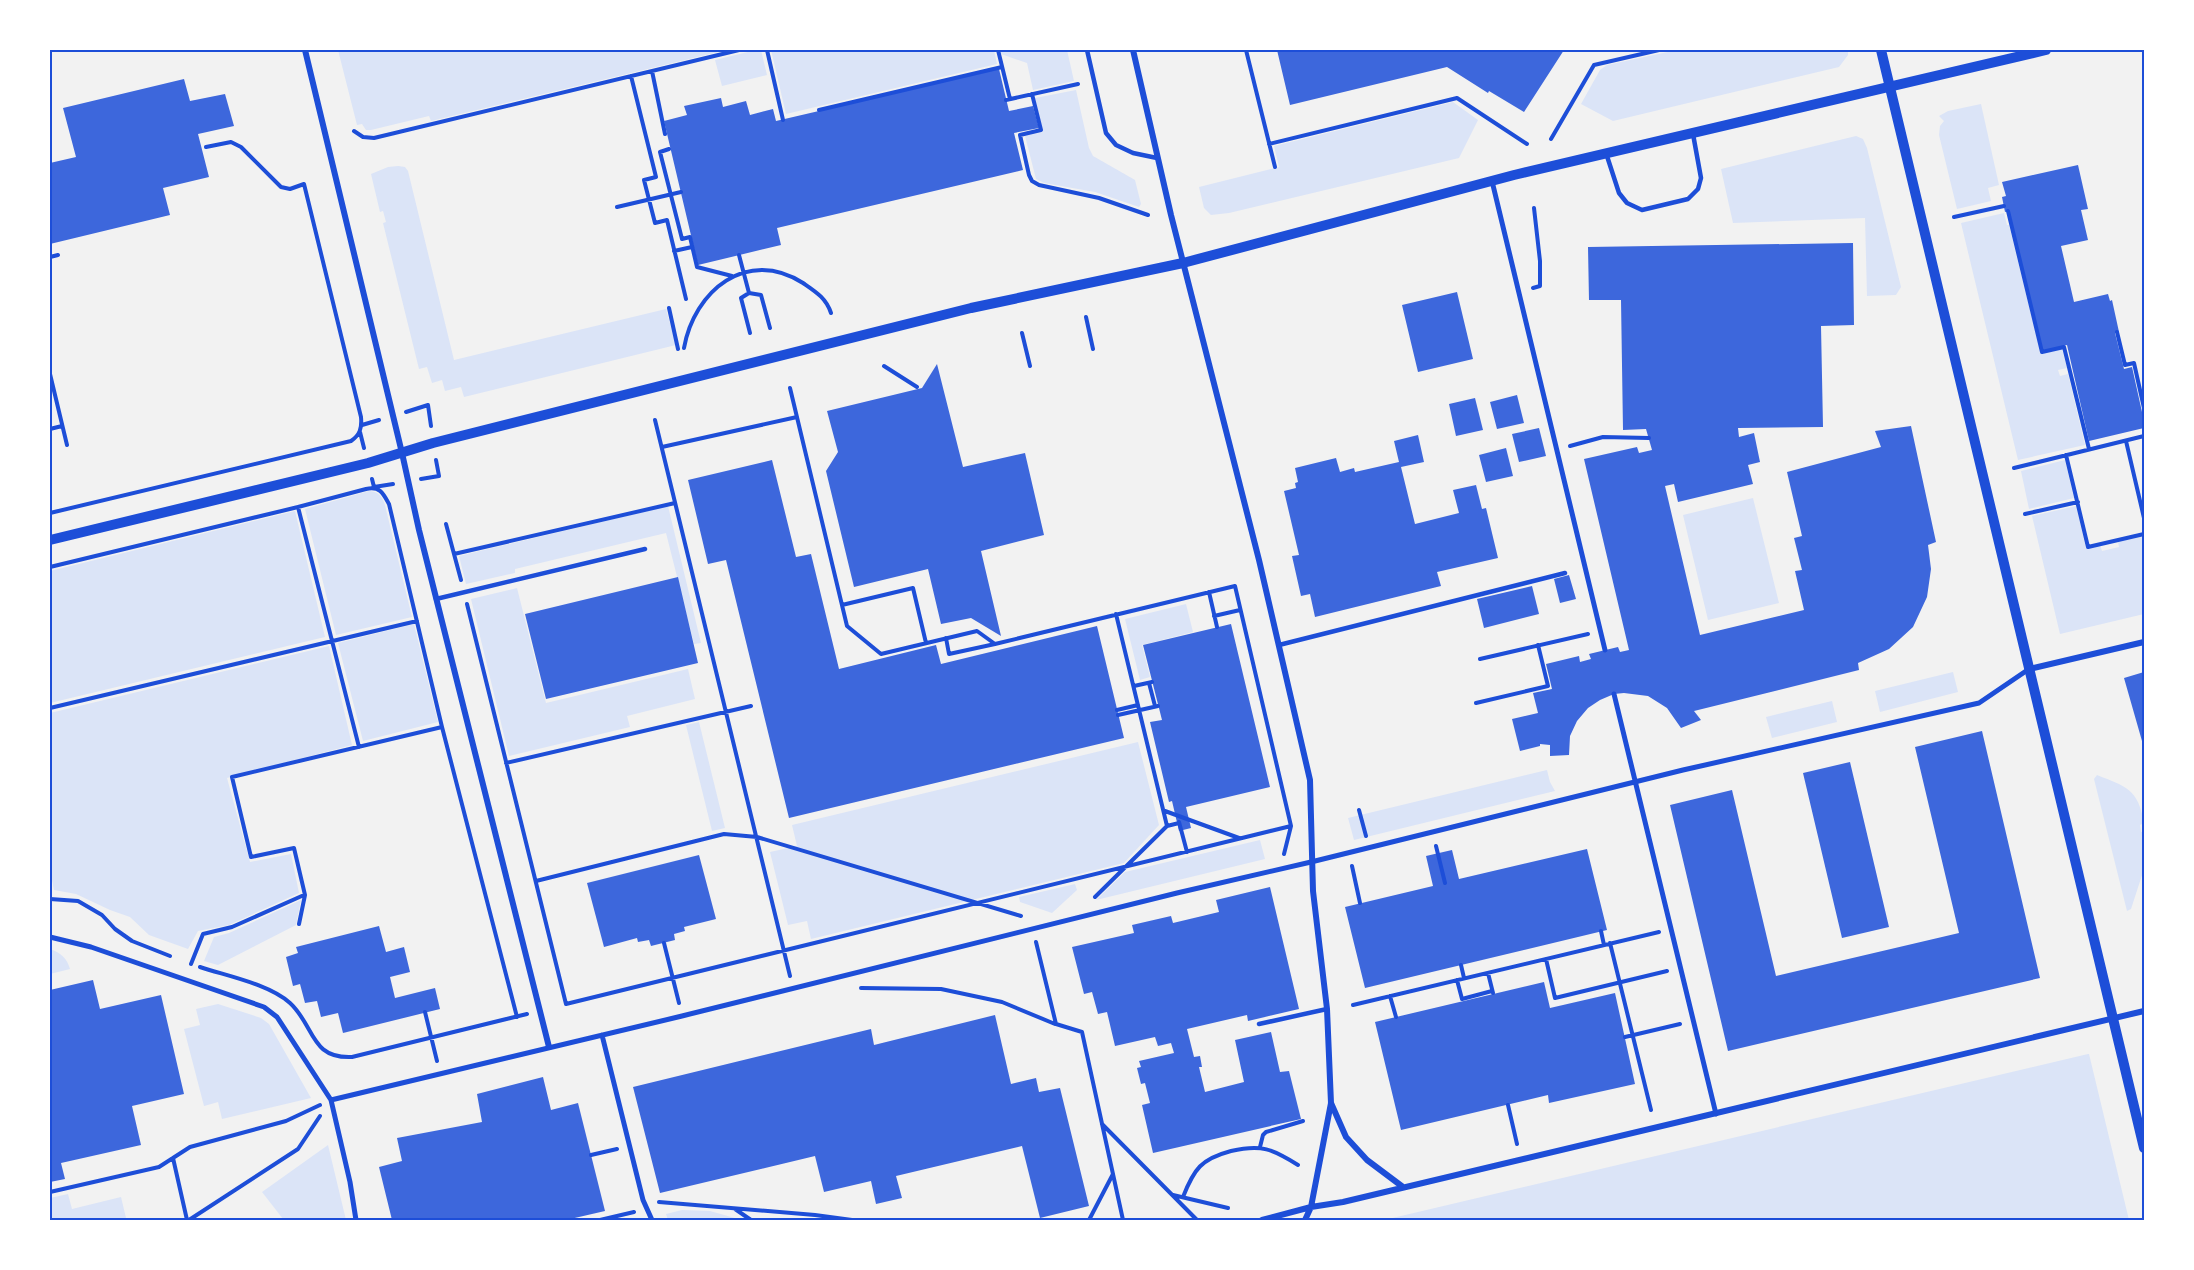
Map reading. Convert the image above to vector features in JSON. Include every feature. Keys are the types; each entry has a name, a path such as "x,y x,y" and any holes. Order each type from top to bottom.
{"street":[{"path":"305,50 436,599 549,1047"},
{"path":"1133,50 1157,158 1279,645 1310,780 1311,862 1327,1009 1331,1103 1311,1207 1305,1221"},
{"path":"1881,50 2145,1148"},
{"path":"50,540 358,466 433,443 971,308 1183,262 1492,181 2046,50"},
{"path":"1492,181 1605,650"},
{"path":"331,1100 1683,770 1979,703 2029,669 2145,642"},
{"path":"1614,694 1716,1114"},
{"path":"50,937 91,947 264,1007 277,1017 331,1100 350,1182 356,1221"},
{"path":"1262,1221 1311,1207 1343,1202 2145,1011"},
{"path":"602,1035 643,1200 652,1221"},
{"path":"1331,1103 1346,1137 1367,1160 1403,1187"}],"lane":[{"path":"1087,50 1106,133 1116,145 1134,153 1157,158"},
{"path":"1606,153 1619,193 1628,203 1642,210 1688,199 1698,189 1701,178 1693,134"},
{"path":"436,599 645,549"},
{"path":"1279,645 1565,573"},
{"path":"1258,1024 1327,1009"}],"path":[{"path":"354,131 363,137 374,138 739,50"},
{"path":"767,50 783,120"},
{"path":"998,50 1008,100 1078,84"},
{"path":"1246,50 1275,167"},
{"path":"1551,139 1594,65 1659,50"},
{"path":"819,110 1002,67"},
{"path":"652,71 665,134"},
{"path":"631,76 656,177 644,180 655,223 667,220 686,299"},
{"path":"1032,94 1041,130 1020,135 1032,181 1039,185 1099,198 1148,215"},
{"path":"1269,144 1457,98 1527,144"},
{"path":"50,513 351,441 360,432 361,417 304,184 290,189 281,187 241,147 231,142 206,147"},
{"path":"669,149 660,152 682,239 690,237 698,267 732,276"},
{"path":"617,207 681,192"},
{"path":"1954,217 2004,206"},
{"path":"1518,292 1540,286 1540,261 1534,208"},
{"path":"2008,212 2042,352 2064,347 2089,449"},
{"path":"674,251 692,247"},
{"path":"50,257 58,255"},
{"path":"739,255 749,293"},
{"path":"684,348 687,331 700,306 720,283 732,276 744,273 769,271 799,280 822,296 829,305 831,313"},
{"path":"750,333 741,298 749,293 761,295 770,328"},
{"path":"669,308 678,350"},
{"path":"1086,317 1093,350"},
{"path":"2117,332 2125,365 2134,363 2145,408"},
{"path":"1022,333 1030,366"},
{"path":"884,366 916,387"},
{"path":"50,374 67,445"},
{"path":"790,388 847,627 881,654 977,631 995,644"},
{"path":"662,447 797,417"},
{"path":"655,420 793,989"},
{"path":"50,429 62,426"},
{"path":"2014,468 2145,436"},
{"path":"1556,449 1603,437 1649,438"},
{"path":"2126,441 2145,518"},
{"path":"2066,455 2088,547 2145,534"},
{"path":"50,567 374,487 381,491 389,504 442,727 517,1017"},
{"path":"2025,514 2078,502"},
{"path":"454,554 675,503"},
{"path":"298,507 358,747"},
{"path":"446,524 566,1004"},
{"path":"183,961 270,990 290,1002 320,1047 328,1054 341,1058 352,1057 1291,826 1235,586 949,654 946,638"},
{"path":"842,605 913,588 926,643"},
{"path":"1209,592 1217,627"},
{"path":"1214,616 1240,610"},
{"path":"1116,614 1167,826"},
{"path":"50,708 417,621"},
{"path":"1480,659 1600,631"},
{"path":"1476,703 1548,686 1538,645"},
{"path":"1134,686 1151,682 1157,706 1118,713 1138,705"},
{"path":"506,763 751,706"},
{"path":"299,924 305,895 294,848 251,857 232,777 442,727"},
{"path":"1164,811 1241,838"},
{"path":"1359,812 1366,838"},
{"path":"1178,816 1187,852"},
{"path":"1094,897 1167,826 1179,823"},
{"path":"536,881 724,834 757,837 976,904 1051,924"},
{"path":"1436,847 1445,883"},
{"path":"1349,853 1360,903"},
{"path":"191,964 203,934 232,927 305,895"},
{"path":"50,899 78,900 102,915 115,929 132,941 174,958"},
{"path":"1032,928 1056,1024"},
{"path":"1353,1005 1671,929"},
{"path":"1601,931 1604,945"},
{"path":"664,943 682,1016"},
{"path":"1610,944 1651,1110"},
{"path":"1546,959 1556,998 1681,968"},
{"path":"1461,965 1464,978"},
{"path":"1457,980 1462,999 1493,993 1488,973"},
{"path":"854,988 941,989 1002,1002 1082,1032 1123,1221"},
{"path":"1390,996 1396,1017"},
{"path":"425,1012 441,1074"},
{"path":"1632,1035 1625,1037 1694,1021"},
{"path":"173,1158 188,1221 298,1149 331,1100"},
{"path":"50,1192 159,1167 190,1147 286,1121 331,1100"},
{"path":"1508,1105 1517,1144"},
{"path":"1260,1147 1266,1132 1303,1121"},
{"path":"1102,1124 1197,1221"},
{"path":"591,1155 629,1146"},
{"path":"1183,1197 1193,1174 1205,1161 1218,1154 1260,1147 1278,1153 1298,1165"},
{"path":"1089,1221 1113,1174"},
{"path":"1172,1195 1228,1208"},
{"path":"643,1200 815,1215 852,1221"},
{"path":"600,1221 646,1208"},
{"path":"733,1208 751,1221"}],"shaded area":[{"path":"338,50 727,50 431,121 429,116 366,130 362,124 357,125"},
{"path":"761,50 767,75 722,86 715,60"},
{"path":"771,50 994,50 997,64 786,114"},
{"path":"1000,50 1067,50 1074,81 1033,90 1027,63 1001,54"},
{"path":"1677,50 1848,50 1848,55 1839,67 1613,121 1581,104 1600,70 1607,65"},
{"path":"1076,90 1089,148 1093,156 1135,180 1141,204 1139,207 1095,192 1044,183 1036,179 1025,136 1043,132 1035,98"},
{"path":"1453,102 1478,120 1459,158 1229,213 1211,215 1204,208 1199,187 1279,167 1274,146"},
{"path":"1981,104 1999,185 1988,188 1991,201 1957,209 1939,135 1940,126 1944,121 1939,116 1948,111"},
{"path":"1856,136 1863,139 1867,148 1901,287 1896,295 1867,296 1865,218 1733,223 1721,169"},
{"path":"388,167 405,167 408,171 454,360 666,309 676,345 464,397 461,387 445,391 442,380 432,383 427,367 419,369 383,223 386,222 383,211 380,212 371,174"},
{"path":"2004,213 2041,354 2062,349 2067,368 2058,370 2060,376 2068,374 2085,445 2018,460 1961,223"},
{"path":"2065,460 2074,498 2029,509 2021,471"},
{"path":"369,491 375,492 383,499 412,617 336,635 305,509"},
{"path":"1753,498 1779,603 1708,620 1683,515"},
{"path":"668,506 701,643 694,644 666,533 515,569 515,573 466,584 459,556"},
{"path":"2076,506 2086,548 2100,545 2102,551 2119,547 2118,542 2144,536 2144,614 2060,634 2032,516"},
{"path":"295,511 325,637 50,703 50,571"},
{"path":"517,588 546,703 688,669 695,699 627,716 630,727 509,756 471,599"},
{"path":"1186,604 1193,632 1142,645 1150,677 1140,680 1125,619"},
{"path":"414,624 438,722 363,741 338,643"},
{"path":"329,646 352,745 227,778 250,862 291,854 299,893 229,925 198,931 188,949 149,935 130,917 76,894 54,890 50,870 50,713"},
{"path":"1953,672 1958,692 1880,712 1875,691"},
{"path":"1832,701 1837,722 1772,738 1766,717"},
{"path":"699,722 725,828 712,831 686,725"},
{"path":"1138,742 1159,825 1124,863 811,939 807,921 788,925 770,852 797,846 792,825"},
{"path":"1547,770 1555,791 1354,840 1348,818"},
{"path":"2097,775 2130,791 2138,803 2144,823 2140,825 2141,832 2144,831 2144,869 2131,909 2127,911 2094,779"},
{"path":"1260,840 1265,859 1096,900 1125,872"},
{"path":"1075,884 1077,890 1052,913 1020,902 1019,897"},
{"path":"301,900 296,925 218,965 204,961 214,937 229,933"},
{"path":"50,949 63,956 70,969 50,974"},
{"path":"218,1004 261,1018 269,1024 311,1098 222,1119 218,1102 204,1106 184,1029 200,1025 196,1009"},
{"path":"2088,1054 2129,1220 1384,1220"},
{"path":"328,1145 346,1220 282,1220 262,1192"},
{"path":"68,1194 72,1209 121,1197 126,1218 50,1220 50,1198"},
{"path":"682,1210 710,1211 742,1220 668,1220 666,1214"}],"building":[{"path":"1277,50 1564,50 1524,112 1447,67 1290,105"},
{"path":"999,69 1009,111 1033,106 1039,128 1014,133 1023,170 777,228 781,245 698,265 664,121 687,115 684,106 721,98 723,107 746,101 750,115 773,109 776,121"},
{"path":"184,79 190,101 225,94 234,126 198,134 209,177 163,188 170,215 50,244 50,163 76,157 63,108"},
{"path":"2078,165 2088,209 2081,210 2088,240 2061,246 2074,302 2108,294 2110,301 2112,300 2119,332 2115,333 2124,369 2132,367 2144,421 2144,428 2089,441 2067,345 2043,351 2009,211 2005,212 2002,197 2006,196 2002,182"},
{"path":"1853,243 1854,325 1821,326 1823,427 1738,428 1739,437 1754,433 1760,462 1748,465 1753,484 1678,502 1674,484 1665,486 1700,635 1804,610 1795,571 1802,570 1794,538 1802,536 1787,472 1881,447 1875,431 1911,426 1936,542 1928,545 1931,569 1927,597 1913,627 1889,649 1858,663 1859,670 1694,711 1701,720 1681,728 1667,708 1648,696 1614,694 1588,708 1577,721 1570,736 1569,755 1550,756 1550,745 1540,744 1540,746 1520,751 1512,719 1538,713 1533,693 1552,689 1546,664 1579,656 1580,662 1591,659 1589,654 1618,647 1620,652 1629,650 1584,459 1637,447 1639,453 1652,450 1646,429 1623,430 1621,300 1589,300 1588,247"},
{"path":"1457,292 1473,359 1418,372 1402,305"},
{"path":"937,364 963,467 1025,453 1044,535 981,551 1001,636 971,618 941,624 928,569 854,587 826,471 838,452 827,411 922,388"},
{"path":"1517,395 1524,423 1497,429 1490,402"},
{"path":"1475,398 1483,430 1456,436 1449,404"},
{"path":"1539,428 1546,456 1519,462 1512,434"},
{"path":"1418,435 1424,462 1401,467 1415,524 1459,513 1453,490 1476,485 1482,509 1486,508 1498,558 1437,572 1441,586 1315,617 1310,594 1301,596 1292,556 1299,555 1284,491 1296,488 1295,483 1298,482 1295,468 1336,458 1340,472 1354,468 1355,472 1399,462 1394,441"},
{"path":"1506,448 1513,476 1486,482 1479,455"},
{"path":"772,460 796,557 811,554 839,669 936,645 941,664 1097,626 1124,738 789,818 726,560 708,564 688,480"},
{"path":"1569,575 1576,599 1560,603 1554,579"},
{"path":"678,577 698,663 546,699 525,614"},
{"path":"1532,586 1539,614 1484,628 1477,599"},
{"path":"1231,624 1270,787 1186,807 1191,828 1179,831 1172,801 1169,802 1150,722 1162,720 1143,645"},
{"path":"2144,672 2144,748 2124,678"},
{"path":"1982,731 2040,978 1728,1051 1670,805 1732,790 1776,976 1959,933 1915,747"},
{"path":"1850,762 1889,927 1842,938 1803,773"},
{"path":"1587,849 1607,930 1365,988 1345,907 1433,886 1426,856 1452,850 1459,879"},
{"path":"699,855 716,919 684,927 685,931 674,934 675,940 651,946 649,940 638,942 637,938 604,947 587,883"},
{"path":"1270,887 1299,1009 1248,1021 1247,1015 1187,1029 1194,1057 1200,1056 1202,1067 1199,1067 1205,1092 1244,1082 1235,1040 1271,1032 1280,1072 1289,1071 1301,1119 1153,1153 1142,1105 1150,1103 1145,1083 1141,1084 1137,1068 1141,1067 1139,1061 1174,1053 1171,1043 1158,1046 1155,1037 1115,1046 1107,1012 1098,1014 1092,992 1084,994 1072,947 1134,933 1132,925 1171,916 1173,923 1219,912 1216,900"},
{"path":"379,926 386,952 404,947 410,972 390,977 395,998 435,988 440,1009 343,1033 338,1013 321,1017 317,1001 305,1003 300,984 293,986 286,957 298,953 296,947"},
{"path":"93,980 100,1009 161,995 184,1094 132,1106 141,1145 61,1163 65,1179 50,1182 50,990"},
{"path":"1544,982 1550,1008 1615,993 1635,1084 1549,1103 1548,1095 1401,1130 1375,1022"},
{"path":"995,1015 1011,1084 1036,1078 1039,1092 1060,1088 1089,1206 1040,1218 1022,1146 896,1176 902,1198 876,1204 871,1181 824,1192 815,1156 660,1193 633,1087 871,1029 874,1045"},
{"path":"543,1077 551,1110 578,1103 605,1211 566,1220 392,1220 379,1167 402,1161 397,1138 482,1122 477,1094"}]}
